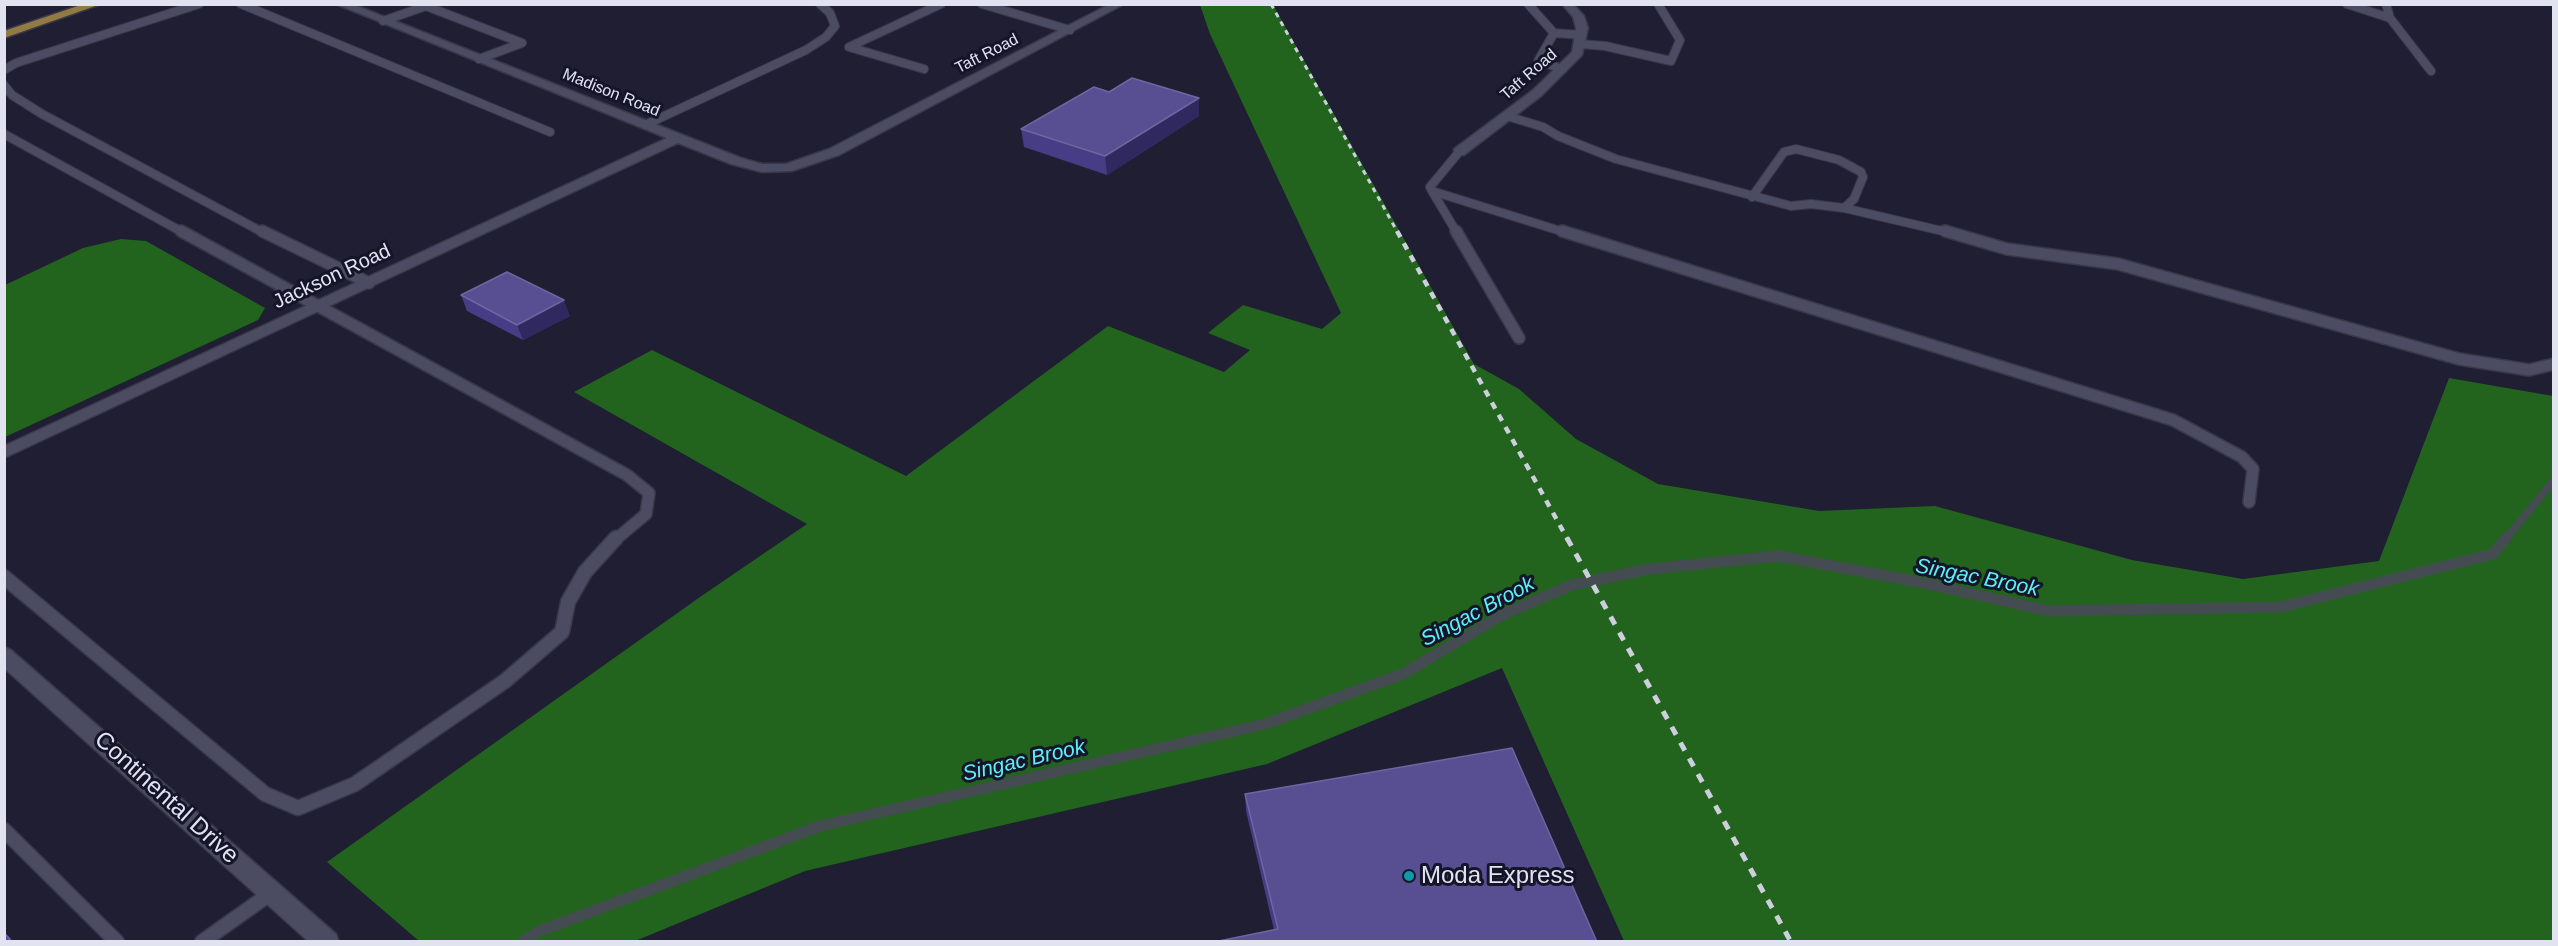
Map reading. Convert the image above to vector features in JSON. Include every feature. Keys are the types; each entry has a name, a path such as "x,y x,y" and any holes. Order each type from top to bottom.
{"main road":[{"path":"4,34 96,4"}],"street":[{"name":"Madison Road","path":"341,4 736,161 770,168 787,168 811,161 870,133"},
{"name":"Taft Road","path":"870,133 1119,4"},
{"path":"1567,4 1578,16 1581,40"},
{"name":"Taft Road","path":"1459,152 1507,116 1563,69 1578,52 1581,40"},
{"name":"Jackson Road","path":"4,453 678,138"},
{"name":"Continental Drive","path":"4,655 327,942"}],"lane":[{"path":"5,71 16,63 200,4"},
{"path":"241,4 550,132"},
{"path":"645,125 806,50 826,37 835,26 830,13 820,4"},
{"path":"924,69 849,47 940,4"},
{"path":"982,4 1070,30"},
{"path":"1528,4 1554,33 1671,61 1680,40 1658,4"},
{"path":"2347,4 2390,18"},
{"path":"2386,4 2390,18 2431,71"},
{"path":"383,21 426,6 522,42 479,59"},
{"path":"1554,33 1538,61 1563,69"},
{"path":"4,85 12,95 42,114 297,250 369,283"},
{"path":"1507,116 1542,127 1558,136 1616,159 1752,197 1791,206 1811,204 1844,208 1928,226 2007,249 2118,264 2460,360 2529,370 2553,364"},
{"path":"4,134 627,475 649,493 646,514 613,541 585,572 568,602 562,632 505,681 355,784 298,808 265,794 4,577"},
{"path":"1752,197 1784,152 1796,149 1839,160 1861,172 1863,177 1854,199 1844,208"},
{"path":"1459,152 1430,187 1519,338"},
{"path":"1432,191 2173,420 2242,457 2253,469 2249,502"},
{"path":"4,830 117,942"},
{"path":"202,942 272,893"}],"green space":[{"path":"1200,5 1273,5 1474,364 1519,389 1576,439 1658,484 1819,511 1935,506 2132,560 2243,579 2379,561 2449,378 2553,396 2553,941 1624,941 1502,668 1267,764 805,871 635,941 419,941 327,862 700,597 807,524 574,392 652,350 906,476 1108,326 1224,372 1250,350 1208,333 1243,305 1322,329 1341,313 1210,34"},
{"path":"121,239 146,241 265,308 258,320 5,437 5,285 83,248"}],"building":[{"path":"1132,78 1199,98 1105,156 1021,129 1094,87 1109,92"},
{"path":"507,272 564,300 517,325 461,295"},
{"name":"Moda Express","path":"1512,748 1597,942 1214,942 1278,929 1245,794"},
{"path":"4,933 10,939 7,942 4,942"}],"waterway":[{"name":"Singac Brook","path":"2505,540 2554,480"},
{"name":"Singac Brook","path":"522,942 537,932 820,826 1265,724 1403,674 1504,614 1572,585 1649,569 1778,556 1919,582 2049,611 2281,607 2493,554 2506,538"}],"railway":[{"path":"1271,4 1398,233"},
{"path":"1397,231 1568,540"},
{"path":"1567,538 1791,942"}],"place":[{"name":"Moda Express","path":"1409,876"}]}
